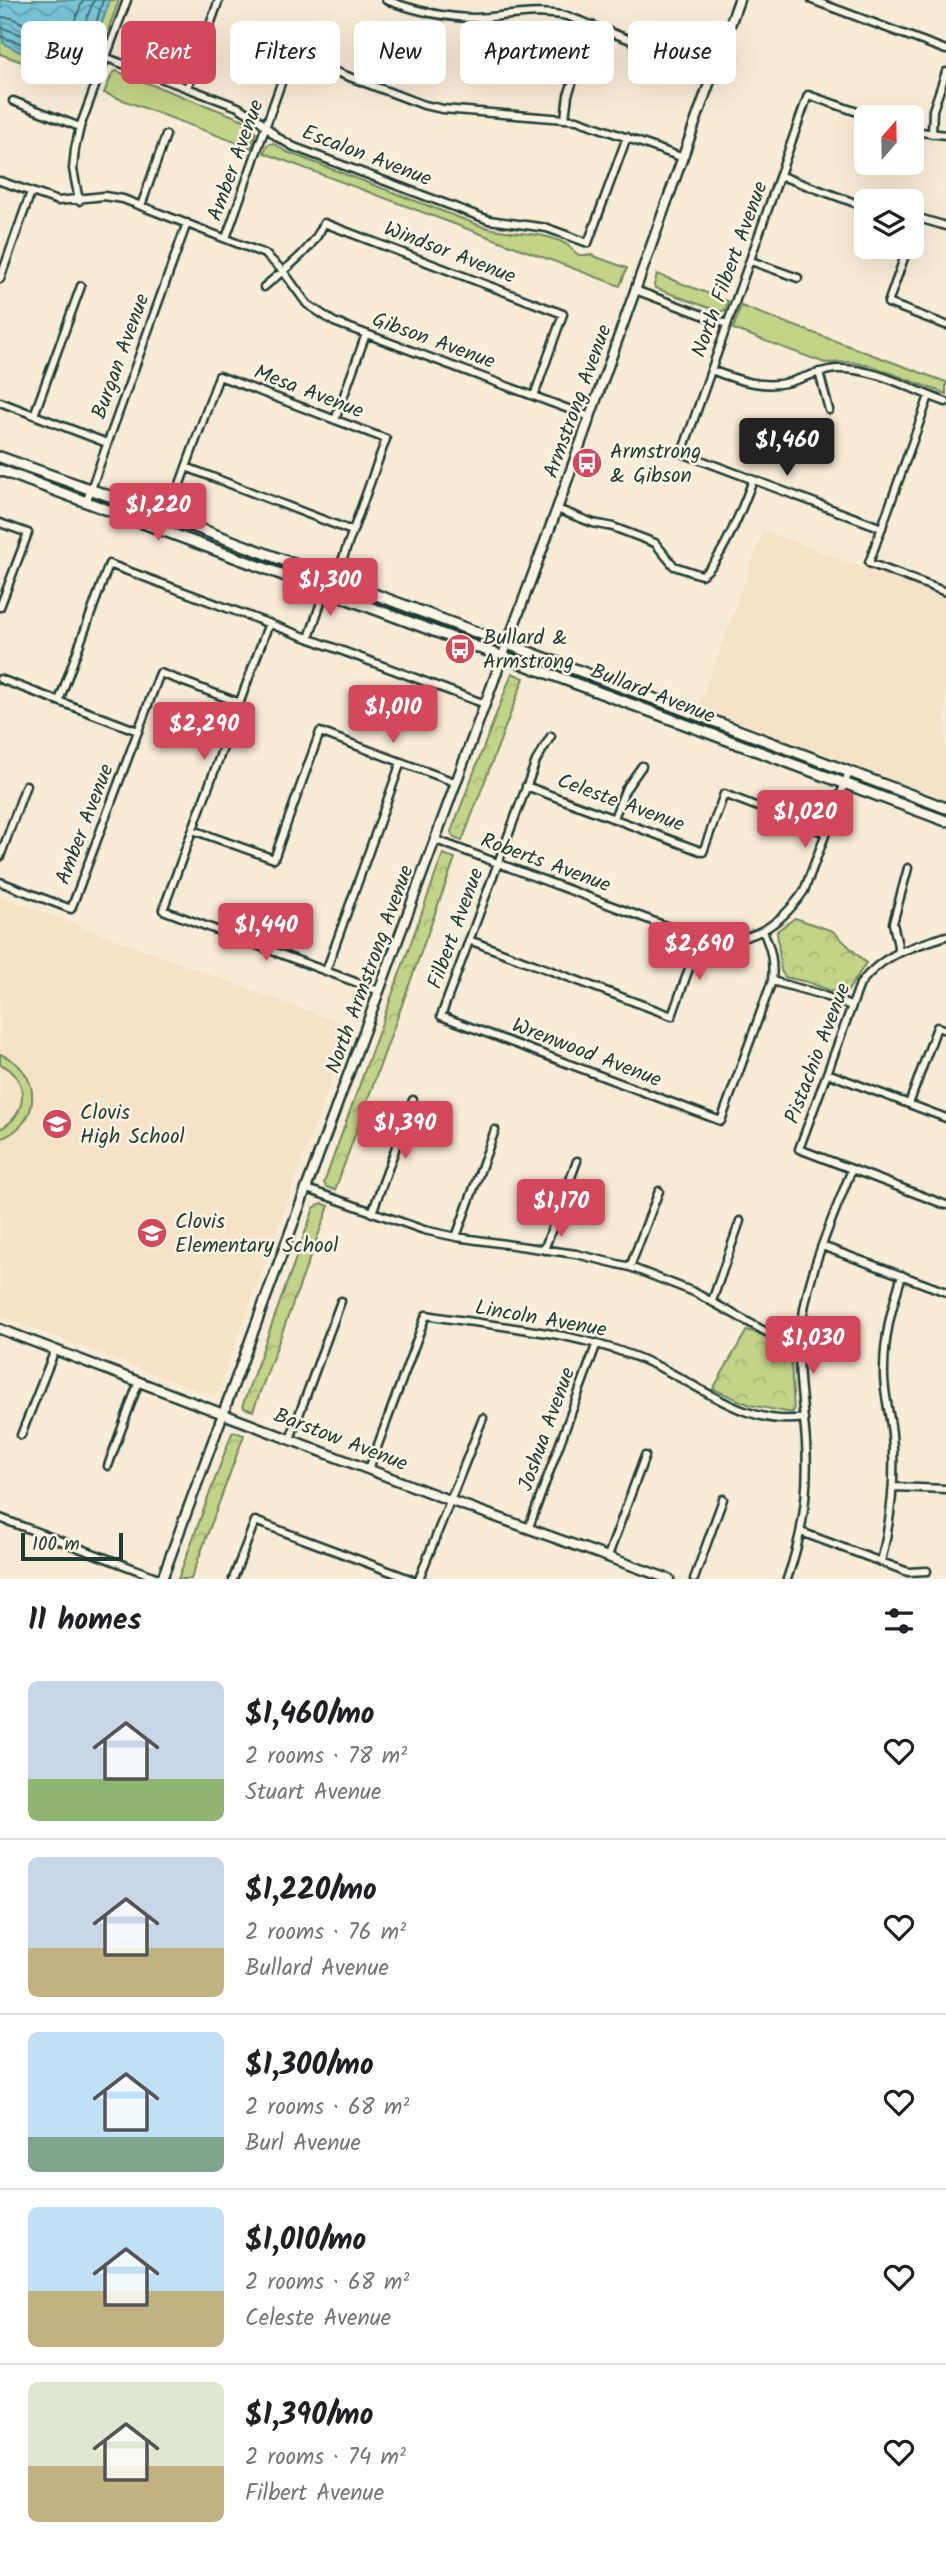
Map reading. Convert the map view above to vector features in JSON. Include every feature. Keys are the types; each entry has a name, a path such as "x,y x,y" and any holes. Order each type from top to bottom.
{"main road":[{"name":"Bullard Avenue","path":"0,457 168,517 946,808"},
{"name":"Bullard Avenue","path":"0,470 87,500 946,821"},
{"name":"Bullard Avenue","path":"268,568 294,572 325,582 335,580"}],"street":[{"path":"107,58 127,0"},
{"path":"187,88 219,0"},
{"path":"386,0 421,12 455,17 548,12 577,21"},
{"path":"731,21 739,0"},
{"path":"812,0 946,50"},
{"name":"Amber Avenue","path":"226,238 291,55 424,105 443,109 565,118"},
{"name":"Escalon Avenue","path":"107,58 238,107 294,147 489,220 547,228 588,243 627,136"},
{"path":"932,134 933,110 946,72"},
{"path":"79,201 73,169 75,149 80,127 97,84"},
{"path":"572,84 565,118 627,136 681,157 708,84"},
{"name":"North Filbert Avenue","path":"753,480 682,453 808,95 854,111"},
{"path":"13,101 80,127"},
{"path":"924,133 946,135"},
{"path":"141,206 166,135"},
{"name":"Armstrong Avenue","path":"503,656 681,157"},
{"path":"781,176 854,203"},
{"name":"Gibson Avenue","path":"0,181 58,201 79,201 104,196 141,206 226,238 265,254 283,271 307,304 320,314 366,334 590,417"},
{"path":"0,279 31,192"},
{"path":"924,219 946,226"},
{"name":"Burgan Avenue","path":"87,500 187,223"},
{"name":"Windsor Avenue","path":"283,271 313,243 324,223 563,314 534,396"},
{"path":"904,259 888,303 946,325"},
{"path":"751,261 799,278"},
{"path":"264,287 283,271"},
{"path":"34,415 80,286"},
{"path":"635,290 727,324"},
{"path":"335,420 366,334"},
{"path":"711,370 737,380 765,385 793,381 836,369 868,372 946,402"},
{"path":"819,372 829,410"},
{"name":"Mesa Avenue","path":"186,467 219,376 386,439 352,531"},
{"path":"929,396 869,563 946,592"},
{"path":"0,402 107,443"},
{"path":"168,517 186,467 352,531 335,580"},
{"path":"557,509 650,541 660,547 674,566 701,575 709,572 714,565 736,525 753,480 882,528"},
{"path":"0,523 28,533 0,607"},
{"path":"59,701 109,564 485,704"},
{"path":"309,638 326,590"},
{"path":"270,623 163,910 379,991"},
{"name":"North Armstrong Avenue","path":"225,1413 503,656"},
{"name":"Amber Avenue","path":"0,882 71,909 160,673 240,703"},
{"path":"0,679 138,731"},
{"path":"193,830 274,859 320,732 457,783"},
{"name":"Filbert Avenue","path":"441,1016 526,786 536,761 551,736"},
{"path":"326,971 401,762"},
{"path":"614,818 625,790 642,766"},
{"path":"849,772 804,891 780,920 763,930 771,947 774,964 772,981 851,1006"},
{"path":"0,857 26,785"},
{"name":"Celeste Avenue","path":"526,786 703,852 724,794 825,833"},
{"name":"Roberts Avenue","path":"436,840 700,938 732,940 763,930"},
{"path":"900,951 893,923 908,868"},
{"name":"Pistachio Avenue","path":"852,1169 799,1149 851,1006 860,985 871,970 900,951 946,936"},
{"path":"469,940 672,1016 700,938"},
{"name":"Wrenwood Avenue","path":"441,1016 721,1121 772,981"},
{"path":"909,1104 937,1027 946,1030"},
{"path":"827,1073 946,1118"},
{"path":"372,1213 413,1100"},
{"path":"456,1237 495,1130"},
{"path":"544,1250 577,1161"},
{"path":"787,1579 801,1532 807,1468 799,1381 800,1338 809,1286 852,1169 946,1205"},
{"path":"307,1189 372,1213 456,1237 576,1254 630,1267 712,1301 768,1333 800,1338"},
{"path":"630,1267 659,1191"},
{"path":"712,1301 740,1221"},
{"path":"822,1246 946,1292"},
{"path":"881,1562 893,1487 892,1434 883,1373 886,1330 902,1275"},
{"path":"290,1439 341,1301"},
{"name":"Lincoln Avenue","path":"369,1469 426,1315 569,1336 597,1343 657,1365 724,1404 742,1411 771,1418 804,1418"},
{"name":"Barstow Avenue","path":"0,1329 449,1500 670,1579"},
{"name":"Joshua Avenue","path":"529,1527 597,1343"},
{"path":"21,1435 55,1350"},
{"path":"108,1466 139,1381"},
{"path":"0,1518 161,1579 225,1413"},
{"path":"419,1579 482,1418"},
{"path":"608,1556 645,1456"},
{"path":"893,1487 946,1489"},
{"path":"694,1579 723,1499"},
{"path":"233,1579 255,1521 411,1579"},
{"path":"801,1532 908,1572 927,1571"}],"shaded area":[{"path":"763,530 946,599 946,799 699,707"},
{"path":"0,896 351,1027 217,1394 213,1396 0,1316"}],"green space":[{"path":"0,0 119,0 107,33 107,21 21,21 21,62 0,54"},
{"path":"116,71 121,73 121,84 150,84 244,120 254,127 256,133 251,148 104,93"},
{"path":"273,143 287,152 481,226 546,237 566,244 579,255 591,255 627,268 620,286 264,153 267,145"},
{"path":"657,274 728,301 725,310 720,312 655,288"},
{"path":"741,306 946,382 946,394 872,366 850,362 825,363 733,329"},
{"path":"512,673 524,678 462,841 454,838 451,832"},
{"path":"443,854 455,858 335,1190 326,1187 324,1183"},
{"path":"795,918 833,931 866,963 847,992 842,995 785,977 781,971 777,931"},
{"path":"0,1054 24,1072 32,1096 24,1121 0,1139 0,1129 16,1115 22,1096 17,1078 0,1064"},
{"path":"321,1203 329,1206 253,1411 244,1408 243,1404 314,1208"},
{"path":"747,1330 790,1344 792,1413 750,1405 713,1389"},
{"path":"232,1433 244,1435 191,1579 178,1579"}],"water":[{"path":"0,0 110,0 103,21 21,21 21,52 3,43"}],"place":[{"name":"Armstrong & Gibson","path":"587,463"},
{"name":"Bullard & Armstrong","path":"460,649"},
{"name":"Clovis High School","path":"57,1124"},
{"name":"Clovis Elementary School","path":"152,1233"}]}
